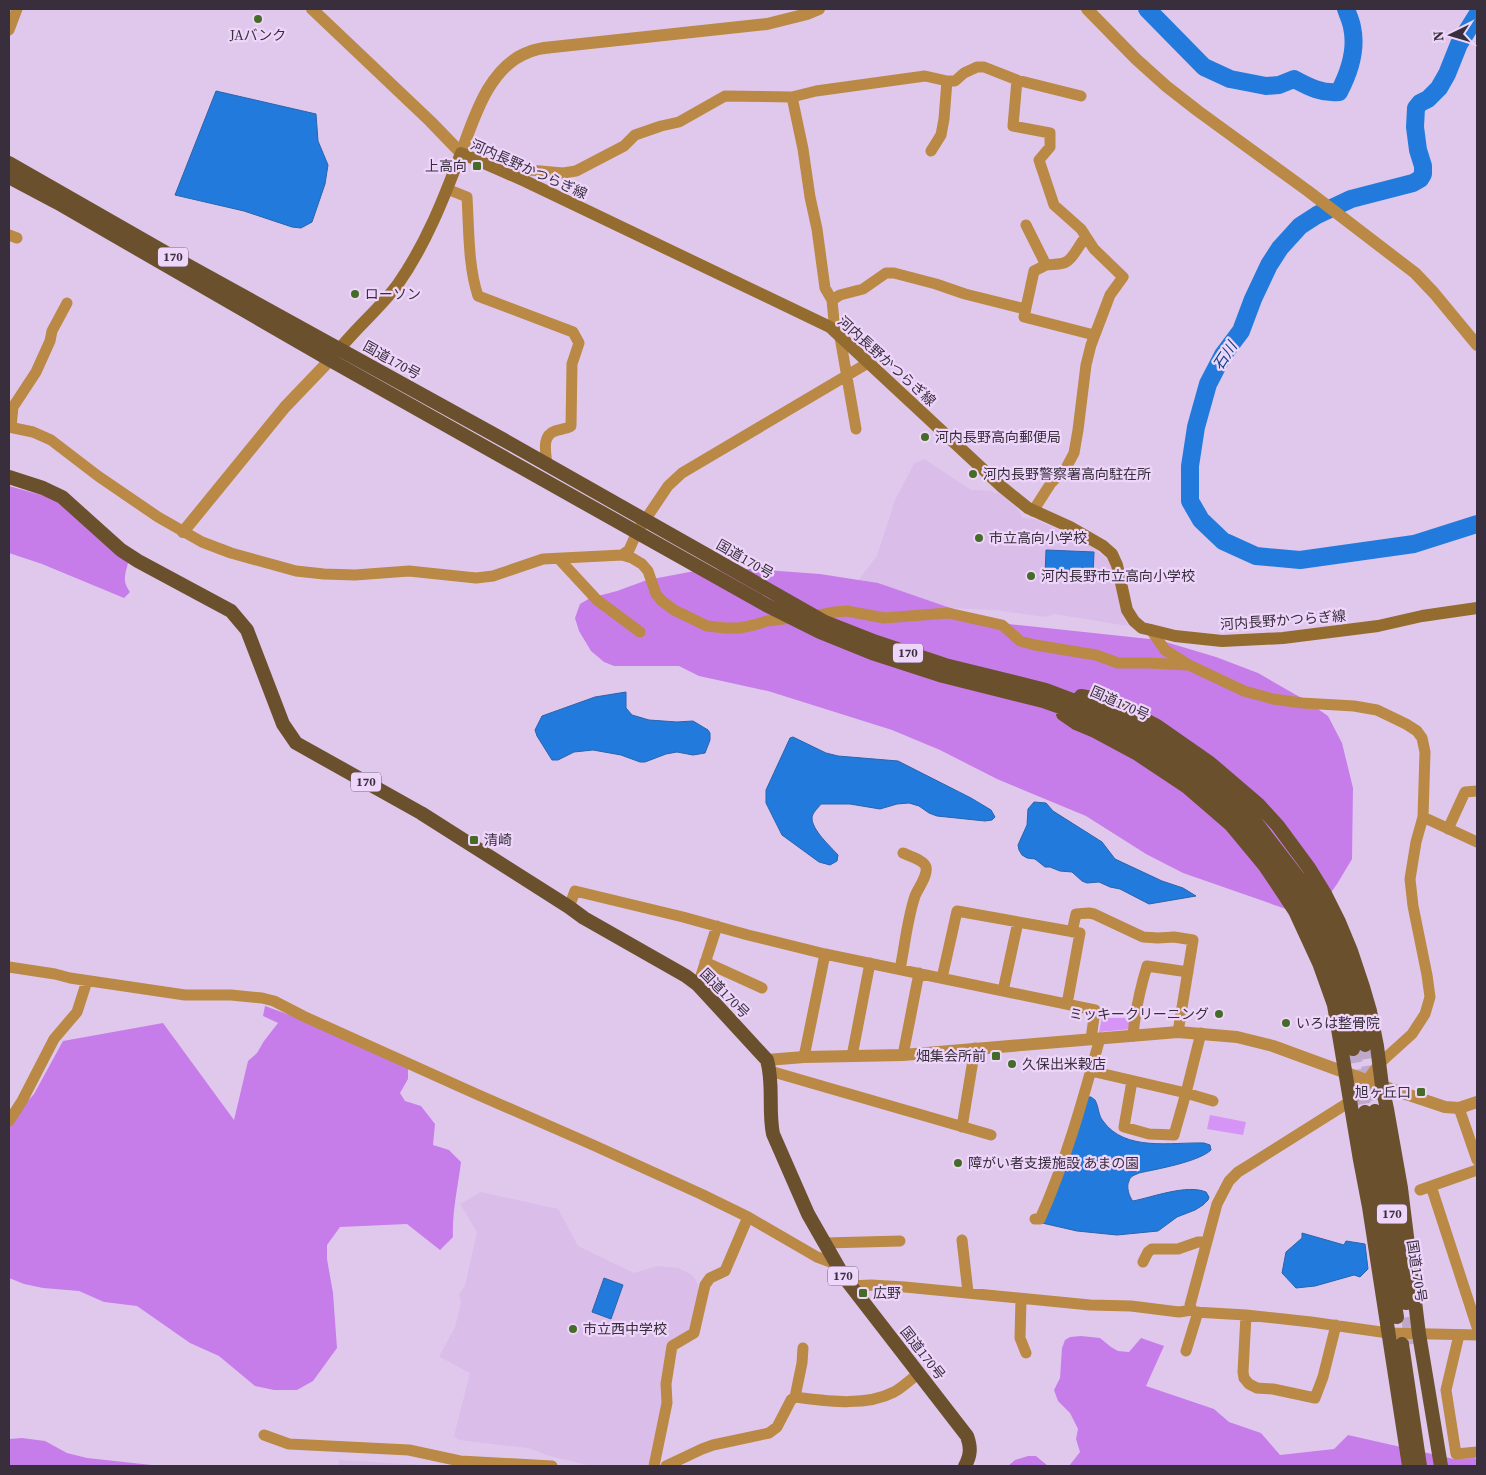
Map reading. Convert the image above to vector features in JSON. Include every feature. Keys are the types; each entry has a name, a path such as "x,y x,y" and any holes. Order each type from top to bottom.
{"highway":[{"name":"国道170号","path":"9,162 189,266 334,355 766,605 820,632 872,653 943,676 1045,696"},
{"name":"国道170号","path":"9,176 334,355 547,465 825,622 876,642 1045,696 1146,745 1195,780 1239,819 1273,860 1306,907 1330,958 1359,1047"},
{"name":"国道170号","path":"9,477 43,488 62,497 121,550 138,561 231,610 247,630 283,724 296,744 421,813 584,918 686,976 698,986 768,1066 773,1134 808,1214 836,1264 851,1286 967,1436 971,1446 966,1466"},
{"path":"1045,696 1109,701 1157,726 1210,763 1258,804 1278,826 1309,868 1325,894 1351,951 1370,1011 1401,1188 1420,1466"},
{"path":"1045,696 1076,723 1136,753 1187,787 1231,825 1265,866 1295,911 1319,963 1334,1006 1372,1226 1409,1466"},
{"name":"国道170号","path":"1370,1112 1403,1317"},
{"path":"1411,1341 1432,1466"},
{"path":"1411,1341 1441,1466"}],"main road":[{"name":"河内長野かつらぎ線","path":"334,355 397,285 420,249 432,226 461,153 830,327 1002,487 1028,508 1070,527 1103,546 1112,554 1117,564 1128,610 1134,621 1142,628 1175,636 1222,641 1283,638 1378,626 1422,616 1477,608"}],"street":[{"path":"9,30 17,9"},
{"path":"312,9 461,153 478,108 498,74 507,65 528,52 544,48 767,24 819,9"},
{"path":"1087,9 1136,59 1198,112 1308,191 1415,273 1477,345"},
{"path":"510,175 528,170 563,173 576,172 624,146 635,136 661,126 679,122 725,96 792,97 816,91 925,76 955,81 964,73 977,67 984,67 1017,80 1081,96"},
{"path":"1017,80 1013,126 1050,133 1050,147 1039,160 1054,206 1081,229 1094,249 1123,277 1110,295 1091,344 1086,366 1074,453 1066,468 1051,483 1033,511"},
{"path":"931,151 941,135 947,81"},
{"path":"792,97 817,229 825,288 832,300 856,429"},
{"path":"447,189 467,197 474,285 478,296 573,332 579,343 572,364 571,426 548,436 545,444 547,465"},
{"path":"1026,225 1046,265"},
{"path":"1086,237 1079,244 1075,254 1068,262 1046,265 1034,271 1024,317 1094,335"},
{"path":"832,300 840,295 863,289 886,273 894,273 1025,309"},
{"path":"67,303 52,331 50,341 36,372 13,407 10,427 33,432 51,440 98,476 158,517 202,542 231,553 296,571 355,575 409,571 476,578 493,576 544,559 622,555 642,564 648,571 656,594 662,601 674,610 707,626 740,628 767,621 792,618"},
{"path":"183,532 285,407 334,355"},
{"path":"622,555 629,550 637,532 668,486 682,473 868,363"},
{"path":"559,558 597,600 640,632"},
{"path":"814,616 847,611 884,618 948,613 1002,625 1020,640 1035,645 1096,656 1118,663 1189,665"},
{"path":"1151,630 1165,650 1189,665 1244,691 1273,699 1363,707 1377,710 1417,731 1422,738 1425,752 1423,817 1416,842 1410,879 1413,906 1430,997 1425,1014 1412,1034 1380,1063 1351,1101 1238,1172 1229,1181 1222,1192 1218,1204 1190,1306 1195,1311"},
{"path":"1448,829 1465,792 1477,791"},
{"path":"1423,817 1477,842"},
{"path":"900,969 911,908 926,867 924,862 903,853"},
{"path":"569,907 575,891 825,954 1095,1010 1096,1039 1091,1071 1050,1197 1040,1219 1035,1219"},
{"path":"942,978 956,911 1080,933 1067,1004"},
{"path":"1072,932 1076,914 1089,913 1143,936 1193,940 1178,1032"},
{"path":"1003,991 1018,922"},
{"path":"698,986 717,926"},
{"path":"804,1057 825,954"},
{"path":"705,962 762,988"},
{"path":"852,1056 870,963"},
{"path":"1133,1036 1140,988 1146,966 1188,972"},
{"path":"9,967 87,981 185,995 231,995 274,1001 311,1020 593,1145 748,1217 808,1252 836,1264"},
{"path":"903,1056 919,973"},
{"path":"9,1120 22,1101 54,1039 77,1012 87,981"},
{"path":"768,1066 804,1057 903,1056 975,1048 1178,1032 1201,1033 1237,1038 1272,1046 1445,1108 1459,1108 1477,1102"},
{"path":"1132,1081 1124,1127 1149,1134 1174,1135 1201,1033"},
{"path":"962,1127 975,1048"},
{"path":"768,1066 991,1135"},
{"path":"1091,1071 1213,1101"},
{"path":"1459,1108 1477,1160"},
{"path":"1477,1170 1426,1188 1477,1327"},
{"path":"654,1466 667,1403 666,1384 672,1346 694,1333 705,1285 710,1278 725,1271 748,1217"},
{"path":"962,1240 968,1292"},
{"path":"824,1242 900,1241"},
{"path":"1143,1262 1148,1252 1152,1249 1178,1249 1198,1242 1207,1242"},
{"path":"851,1286 906,1287 1090,1305 1131,1306 1179,1312 1195,1311 1246,1315 1388,1334 1411,1341 1459,1335 1477,1335"},
{"path":"1021,1299 1020,1338 1026,1352"},
{"path":"1186,1351 1195,1311"},
{"path":"1246,1315 1244,1378 1256,1388 1273,1389 1315,1398 1323,1377 1336,1326"},
{"path":"1459,1335 1446,1390 1456,1454 1477,1452"},
{"path":"666,1466 708,1447 770,1433 777,1427 791,1400 795,1397 803,1348"},
{"path":"795,1397 854,1402 882,1397 896,1392 919,1373"},
{"path":"264,1435 289,1444 409,1450 460,1461 552,1466"}],"shaded area":[{"name":"市立高向小学校","path":"924,459 971,490 999,493 1019,510 1022,518 1035,519 1090,545 1108,560 1117,578 1122,613 1128,626 1054,614 1046,617 995,610 925,607 853,587 877,556 895,500 914,464"},
{"path":"9,486 45,496 62,504 128,563 125,581 130,592 124,598 42,564 9,553"},
{"path":"753,569 820,574 878,583 962,612 1008,624 1159,640 1216,657 1258,673 1305,700 1328,716 1342,743 1353,788 1352,859 1323,904 1306,916 1183,873 1146,854 1086,816 997,779 940,750 892,730 768,691 699,676 679,666 614,666 604,662 591,651 579,631 575,618 580,604 590,598 647,580 700,570"},
{"path":"265,1006 306,1021 408,1069 408,1079 400,1093 405,1101 421,1106 435,1124 433,1145 449,1150 461,1162 454,1208 453,1237 440,1250 407,1224 340,1227 327,1245 337,1348 313,1381 297,1390 274,1390 255,1386 219,1356 190,1343 137,1306 104,1302 79,1291 43,1288 24,1284 9,1278 9,1122 34,1094 63,1041 163,1023 234,1120 248,1061 257,1053 278,1023 263,1016"},
{"path":"1102,1018 1134,1018 1132,1029 1099,1032"},
{"path":"1210,1115 1246,1122 1243,1135 1207,1129"},
{"name":"市立西中学校","path":"481,1192 558,1209 578,1246 634,1273 657,1266 679,1268 692,1275 697,1282 700,1296 690,1330 668,1343 663,1407 649,1466 592,1466 553,1457 528,1448 459,1440 454,1436 470,1373 440,1357 440,1355 455,1327 461,1303 459,1294 465,1286 477,1232 460,1204"},
{"path":"1070,1337 1100,1338 1118,1351 1129,1352 1141,1338 1164,1346 1146,1386 1214,1409 1229,1422 1261,1433 1280,1455 1334,1449 1348,1435 1454,1459 1475,1458 1477,1466 1069,1466 1080,1452 1076,1439 1078,1429 1070,1413 1058,1401 1054,1390 1060,1378 1062,1348 1065,1340"},
{"path":"22,1438 45,1441 67,1453 87,1458 161,1466 9,1466 9,1439"},
{"path":"1036,1456 1048,1466 1008,1466 1015,1460"},
{"path":"339,1460 441,1466 338,1466"}],"water":[{"path":"216,91 316,114 318,141 328,165 325,184 312,222 301,228 292,227 244,211 175,195"},
{"path":"1046,550 1094,552 1093,578 1045,576"},
{"path":"626,692 626,708 632,715 649,720 693,721 708,730 710,740 705,753 693,755 677,752 640,762 621,755 593,750 574,752 558,760 552,760 535,730 542,716 595,697"},
{"path":"793,737 826,753 838,756 898,761 971,798 991,810 995,817 992,820 985,821 937,816 909,803 880,809 850,804 821,804 813,814 813,823 822,838 838,855 837,861 830,865 819,862 782,835 766,803 766,790 790,738"},
{"path":"1034,802 1046,803 1053,811 1102,842 1115,859 1162,881 1183,888 1196,896 1149,904 1120,889 1099,882 1087,883 1072,872 1045,867 1035,859 1027,858 1022,855 1018,845 1027,825 1028,809"},
{"path":"1086,1097 1091,1097 1095,1100 1103,1121 1112,1131 1123,1137 1149,1143 1204,1143 1210,1145 1211,1150 1197,1158 1139,1173 1132,1177 1128,1183 1128,1188 1133,1201 1189,1189 1206,1192 1209,1197 1208,1200 1195,1210 1177,1217 1158,1231 1117,1235 1077,1231 1042,1223"},
{"path":"1302,1233 1344,1245 1346,1241 1365,1244 1368,1269 1360,1277 1354,1275 1315,1286 1296,1288 1282,1273 1286,1252 1302,1238"},
{"path":"604,1278 623,1285 611,1319 592,1312"}],"waterway":[{"name":"石川","path":"1147,9 1204,67 1230,79 1266,86 1279,85 1294,79 1305,85 1327,92 1339,92 1349,69 1353,52 1352,27 1346,9"},
{"name":"石川","path":"1477,15 1459,44 1439,88 1416,108 1415,127 1418,150 1423,166 1423,174 1420,179 1413,183 1351,199 1317,215 1300,226 1280,248 1269,265 1241,331 1223,355 1208,384 1196,427 1190,466 1190,501 1201,520 1223,541 1256,556 1300,560 1414,544 1477,524"}],"tunnel":[{"path":"1365,1045 1375,1111"},
{"path":"1353,1049 1365,1112"},
{"path":"1408,1317 1412,1344"}],"place":[{"name":"JAバンク","path":"258,19"},
{"name":"上高向","path":"477,166"},
{"name":"ローソン","path":"355,294"},
{"name":"河内長野高向郵便局","path":"925,437"},
{"name":"河内長野警察署高向駐在所","path":"973,474"},
{"name":"市立高向小学校","path":"979,538"},
{"name":"河内長野市立高向小学校","path":"1031,576"},
{"name":"清崎","path":"474,840"},
{"name":"ミッキークリーニング","path":"1219,1014"},
{"name":"いろは整骨院","path":"1286,1023"},
{"name":"畑集会所前","path":"996,1056"},
{"name":"久保出米穀店","path":"1012,1064"},
{"name":"旭ヶ丘口","path":"1421,1092"},
{"name":"障がい者支援施設 あまの園","path":"958,1163"},
{"name":"広野","path":"863,1293"},
{"name":"市立西中学校","path":"573,1329"}]}
